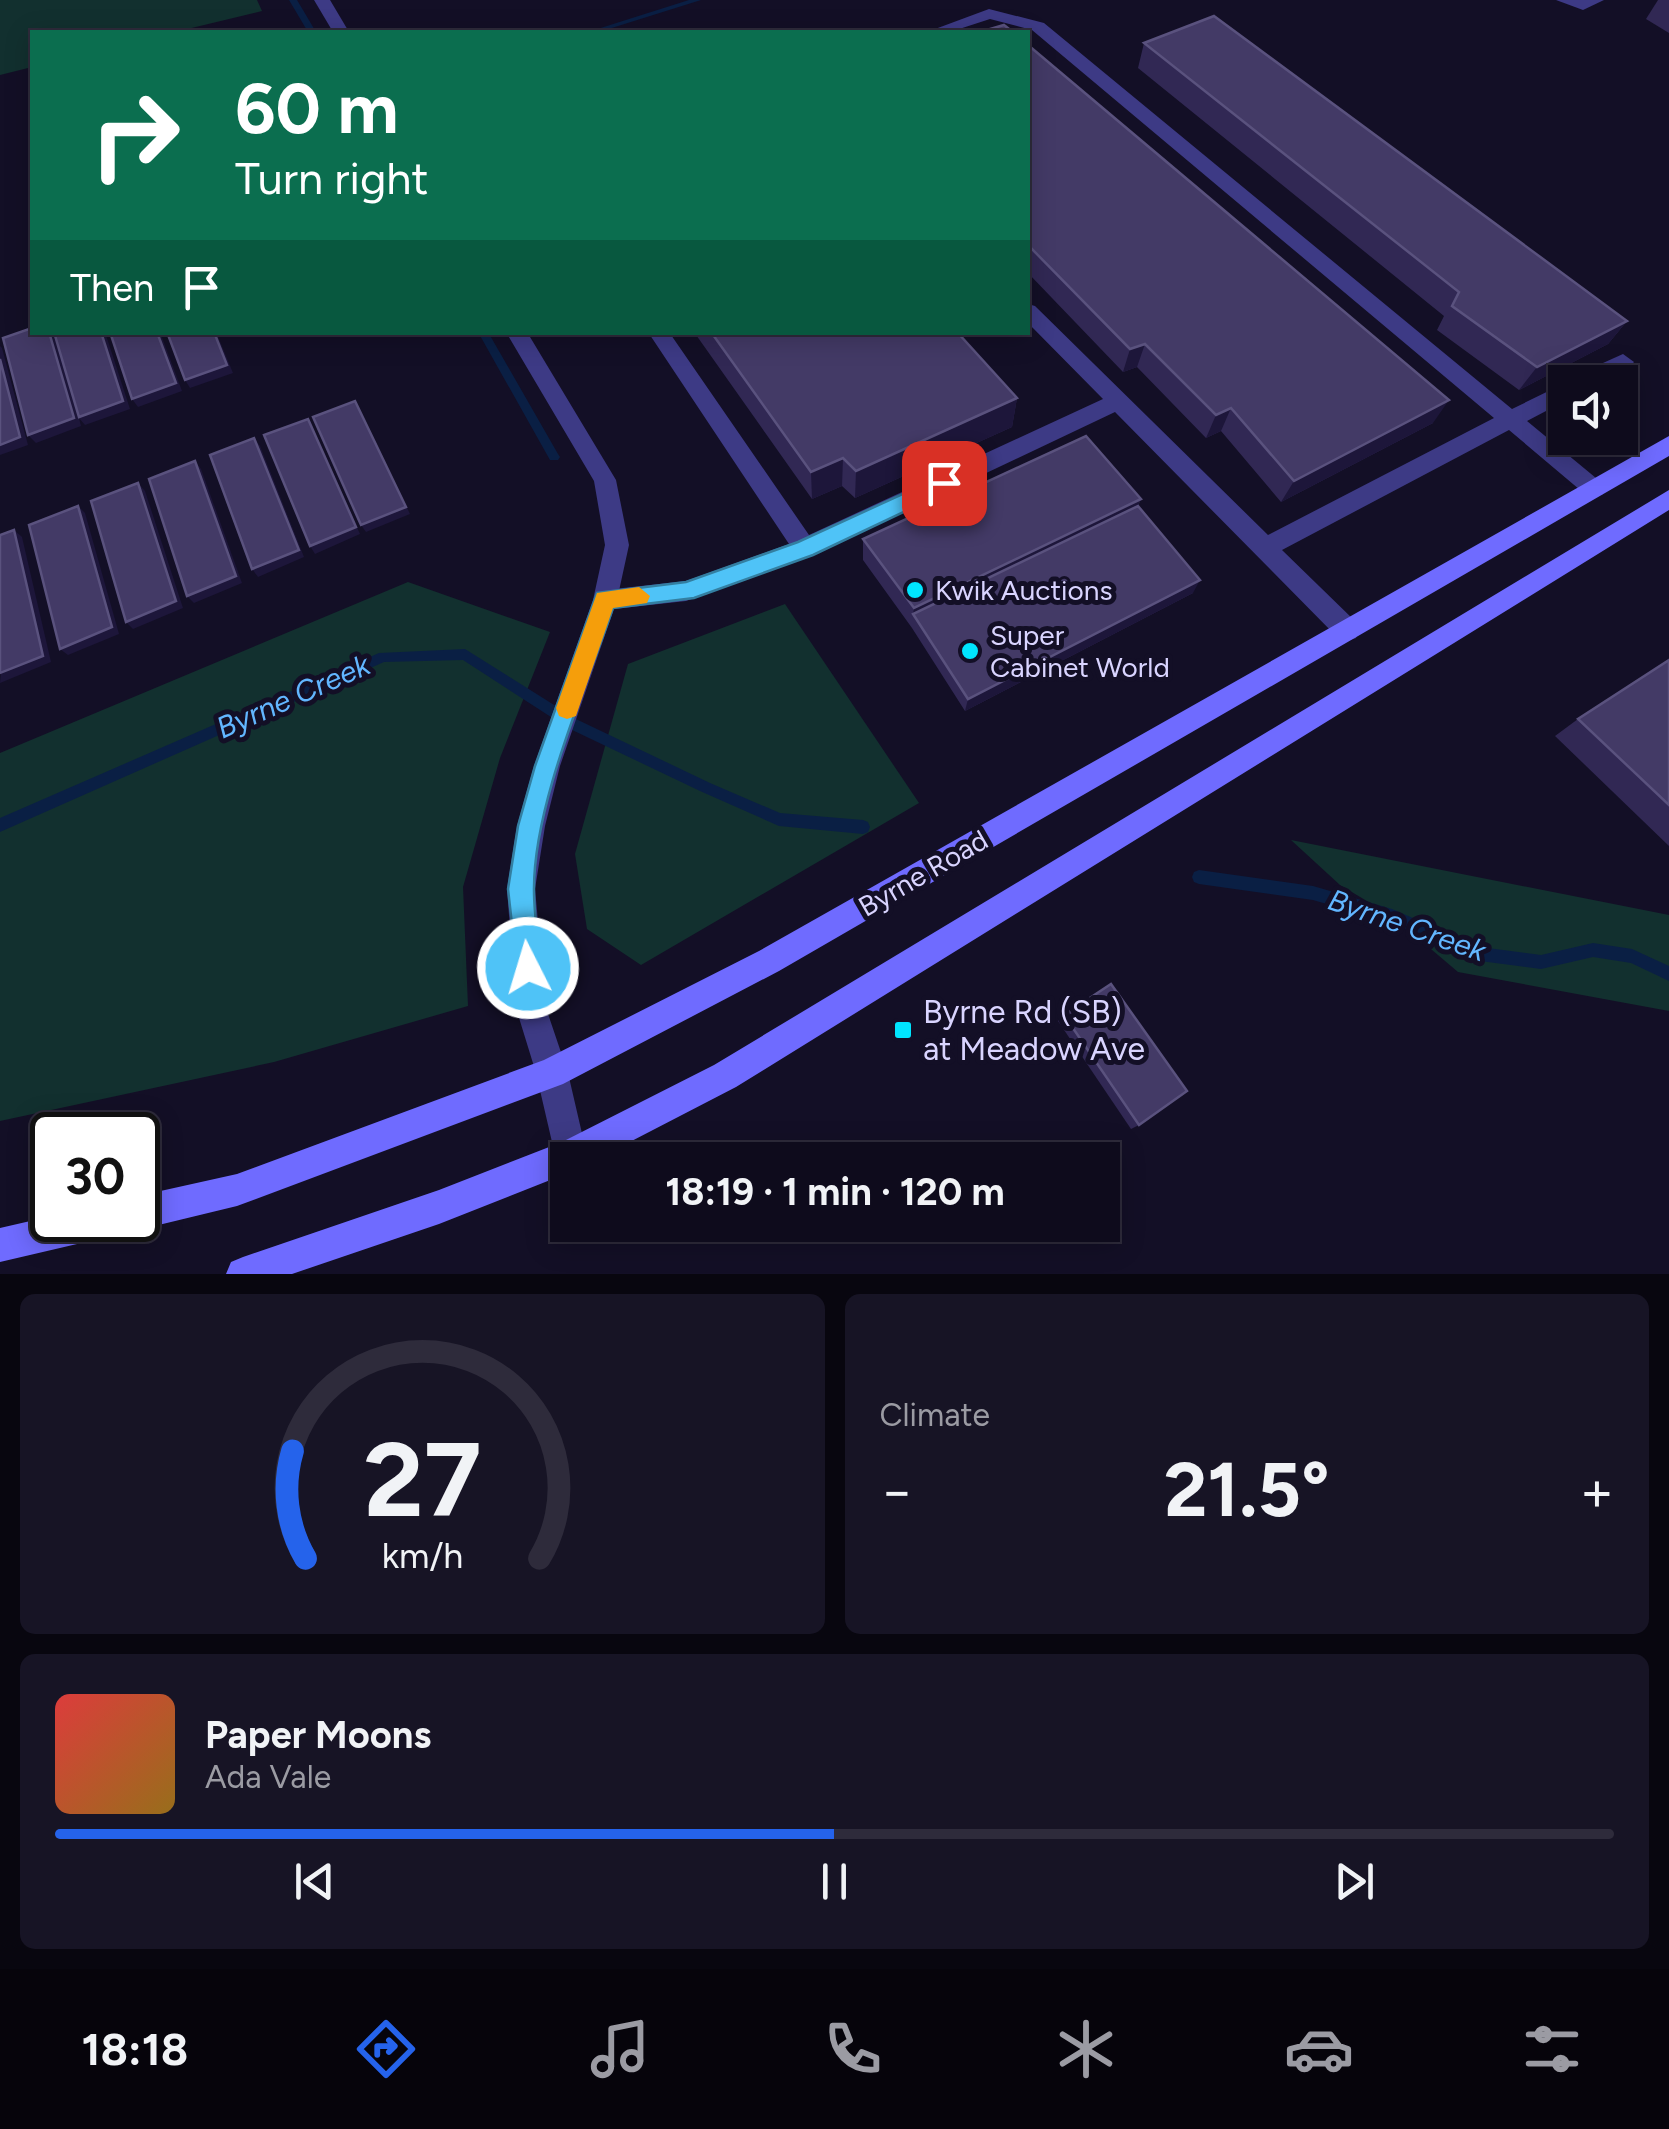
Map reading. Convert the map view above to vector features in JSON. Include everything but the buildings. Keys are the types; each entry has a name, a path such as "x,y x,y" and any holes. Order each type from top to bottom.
{"main road":[{"name":"Byrne Road","path":"160,1208 237,1190 552,1073 769,962 1669,444"},
{"path":"597,1142 726,1076 1669,499"},
{"path":"243,1274 439,1207 550,1163"},
{"path":"0,1245 30,1238"}],"street":[{"path":"322,0 340,30"},
{"path":"1564,0 1583,5 1596,0"},
{"path":"942,30 989,14 1038,26 1594,489"},
{"path":"1030,313 1347,630"},
{"path":"518,335 605,480 617,545 605,600 547,766 531,826 521,889 531,1008 568,1142"},
{"path":"660,335 805,548"},
{"path":"1617,365 1623,362"},
{"path":"1265,548 1548,399"},
{"path":"605,600 686,591 805,548 1118,401"}],"green space":[{"path":"0,0 257,0 262,11 183,30 30,30 30,68 0,75"},
{"path":"408,582 550,632 500,758 463,887 468,1006 274,1062 0,1121 0,753"},
{"path":"785,604 919,803 641,965 587,929 575,854 628,664"},
{"path":"1291,840 1669,915 1669,1011 1458,972 1392,916 1340,885"}],"waterway":[{"path":"293,0 311,30"},
{"path":"599,30 697,0"},
{"path":"485,335 554,457"},
{"name":"Byrne Creek","path":"0,825 383,657 465,654 573,724 705,787 779,819 863,827"},
{"name":"Byrne Creek","path":"1199,877 1313,893 1392,916 1480,954 1541,962 1593,950 1632,956 1669,974"}],"slow traffic":[{"path":"567,708 605,600 639,596"}],"place":[{"name":"Kwik Auctions","path":"915,590"},
{"name":"Super Cabinet World","path":"970,651"},
{"name":"Byrne Rd (SB) at Meadow Ave","path":"903,1030"}],"route":[{"path":"528,968 521,889 531,826 547,766 605,600 686,591 805,548 944,483"}]}
